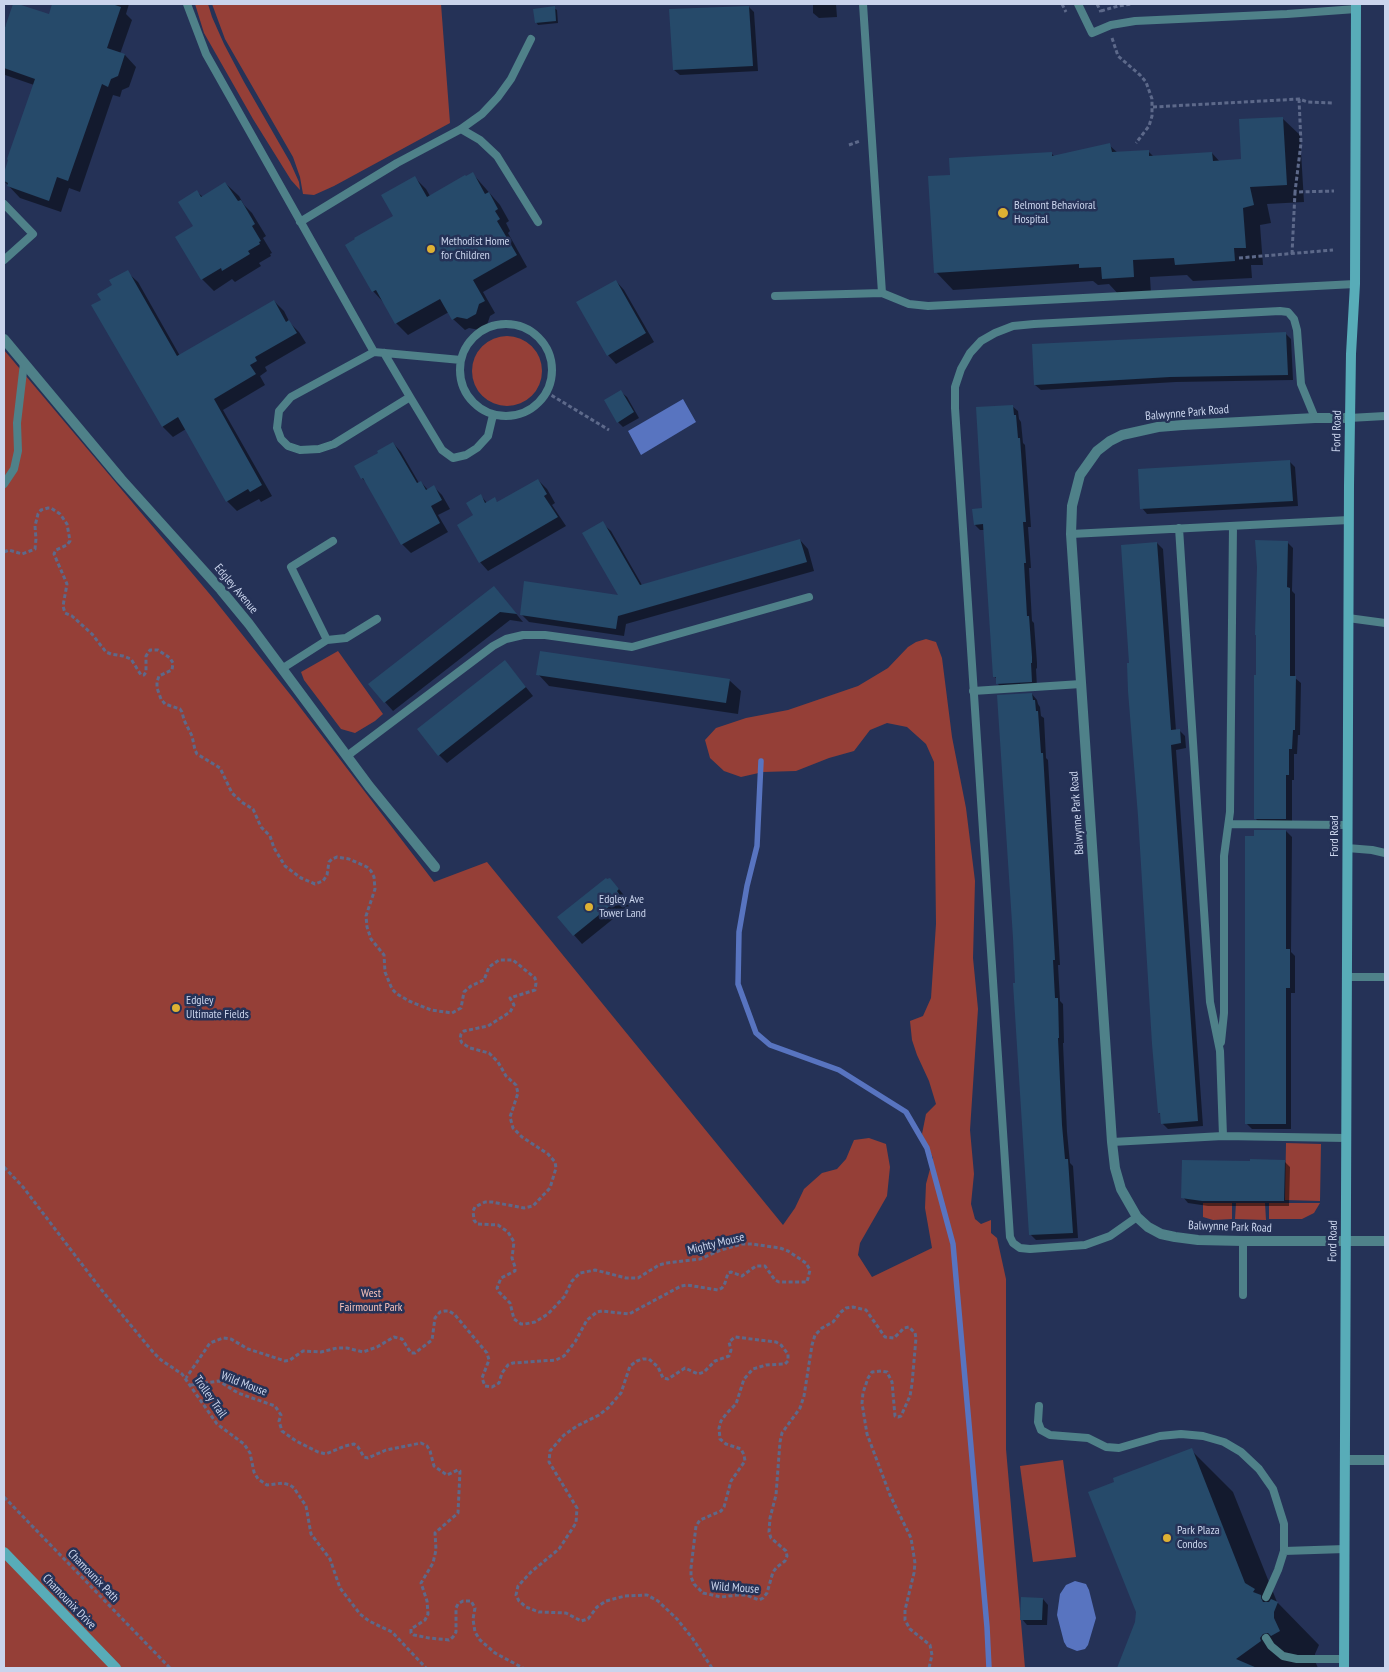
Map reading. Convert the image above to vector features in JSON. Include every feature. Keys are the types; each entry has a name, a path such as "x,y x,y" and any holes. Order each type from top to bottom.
{"main road":[{"name":"Ford Road","path":"1344,1664 1348,520 1349,418 1355,284 1356,6"},
{"name":"Chamounix Drive","path":"4,1552 116,1668"}],"street":[{"name":"Edgley Avenue","path":"4,339 121,479 221,590 283,668 347,756 435,867"},
{"name":"Balwynne Park Road","path":"1349,418 1314,418 1158,427 1122,435 1097,451 1080,475 1072,506 1071,534 1112,1142 1120,1189 1137,1217 1148,1227 1161,1234 1175,1237 1198,1240 1243,1241 1385,1241"},
{"path":"1345,1460 1385,1460"}],"lane":[{"path":"187,4 206,54 374,352"},
{"path":"863,4 882,292"},
{"path":"1078,4 1092,33 1111,25 1135,21 1287,14 1356,6"},
{"path":"300,222 397,163 461,129 482,114 511,80 531,39"},
{"path":"461,129 480,140 497,156 538,222"},
{"path":"4,204 33,234 4,260"},
{"path":"775,296 882,292 909,304 928,306 1355,284"},
{"path":"1137,1217 1110,1236 1085,1245 1025,1249 1013,1243 1010,1237 955,387 961,369 970,353 982,341 995,333 1013,326 1280,311 1288,312 1294,319 1297,330 1301,384 1314,418"},
{"path":"498,324 513,324 528,330 540,339 548,352 552,366 551,381 546,392 535,406 522,414 507,416 493,414 479,408 469,398 462,384 460,368 463,353 471,340 483,330 498,324"},
{"path":"410,397 334,444 319,449 288,446 281,439 277,428 279,410 291,398 374,352 461,360"},
{"path":"384,353 442,450 453,458 466,455 477,448 488,436 493,414"},
{"path":"4,484 14,469 18,451 18,423 24,363"},
{"path":"1349,418 1385,416"},
{"path":"1071,534 1348,520"},
{"path":"1223,1136 1220,1051 1224,1013 1224,856 1229,824 1233,526"},
{"path":"1179,528 1210,1002 1220,1051"},
{"path":"327,640 292,567 333,541"},
{"path":"347,756 493,646 506,639 523,635 545,636 632,647 809,597"},
{"path":"1348,618 1385,623"},
{"path":"283,668 327,640 346,638 377,619"},
{"path":"974,691 1081,684"},
{"path":"1229,824 1347,825"},
{"path":"1347,848 1385,853"},
{"path":"1347,977 1385,977"},
{"path":"1112,1142 1223,1136 1346,1138"},
{"path":"1243,1241 1243,1295"},
{"path":"1039,1406 1038,1422 1041,1430 1050,1435 1088,1438 1106,1447 1119,1448 1160,1436 1181,1434 1203,1436 1224,1442 1241,1452 1260,1469 1273,1489 1281,1508 1284,1524 1284,1551 1266,1597"},
{"path":"1284,1551 1345,1550"},
{"path":"1266,1638 1270,1646 1283,1656 1344,1664"}],"path":[{"path":"1097,4 1101,13 1112,7 1132,4"},
{"path":"1111,37 1118,56 1136,70 1146,82 1153,107 1148,126 1136,143"},
{"path":"1153,107 1299,99 1308,102 1334,103"},
{"path":"1292,254 1295,192 1301,143 1299,99"},
{"path":"849,145 864,140"},
{"path":"1295,192 1334,191"},
{"path":"1239,258 1333,250"},
{"path":"546,392 609,430"},
{"name":"Mighty Mouse","path":"4,552 8,550 22,554 35,549 35,526 38,514 41,510 48,508 60,514 67,524 70,540 67,545 56,550 54,554 67,584 63,606 65,613 72,616 92,634 106,652 131,660 142,675 146,672 146,656 150,650 158,650 170,658 173,663 172,670 159,676 157,682 161,699 165,704 180,709 192,736 195,750 220,768 232,793 253,809 261,827 270,836 274,848 285,866 301,878 315,884 323,881 329,862 336,857 349,858 371,871 375,889 366,916 367,927 371,939 384,955 385,972 392,989 397,994 431,1010 452,1012 461,1008 464,992 471,986 484,980 488,966 499,960 513,960 535,978 535,990 510,998 514,1005 510,1012 488,1026 464,1031 460,1039 462,1043 470,1048 489,1053 498,1062 506,1076 516,1085 518,1093 510,1117 513,1128 522,1137 548,1154 555,1162 556,1168 550,1188 533,1206 524,1208 485,1202 475,1207 473,1211 474,1220 477,1224 498,1225 508,1232 514,1242 512,1258 515,1266 514,1271 501,1278 497,1288 510,1303 514,1319 521,1324 525,1324 535,1322 548,1314 564,1297 572,1281 580,1273 595,1270 626,1278 638,1278 667,1262 700,1259 742,1244 752,1244 788,1251 806,1263 810,1270 807,1282 779,1282 775,1280 765,1266 756,1266 742,1276 731,1272 728,1273 725,1283 718,1290 681,1286 629,1314 597,1312 587,1320 575,1342 564,1356 556,1360 508,1365 502,1372 499,1383 492,1387 485,1386 482,1378 490,1356 450,1311 440,1312 437,1316 432,1340 415,1353 411,1353 402,1339 394,1337 377,1347 363,1352 347,1348 321,1352 303,1351 290,1360 285,1361 248,1349 231,1339 224,1338 210,1343 186,1378"},
{"name":"Trolley Trail","path":"4,1167 23,1187 100,1288 153,1352 186,1378 198,1399 217,1424 244,1444 250,1454 254,1472 262,1483 267,1485 282,1483 294,1488 306,1506 311,1534 330,1559 340,1588 360,1614 392,1632 426,1668"},
{"name":"Wild Mouse","path":"712,1668 694,1640 677,1619 658,1601 647,1595 625,1596 606,1601 597,1607 585,1621 566,1614 540,1612 526,1607 520,1601 516,1595 518,1586 531,1572 559,1549 576,1523 576,1508 549,1462 550,1451 564,1436 608,1408 619,1396 630,1366 637,1361 649,1359 658,1367 663,1378 668,1379 685,1368 698,1374 704,1372 715,1361 729,1356 731,1350 729,1342 735,1337 776,1342 781,1345 788,1354 788,1361 785,1364 766,1365 753,1369 744,1379 736,1404 721,1421 719,1428 720,1439 726,1444 741,1449 745,1462 731,1482 722,1511 700,1520 696,1526 691,1568 691,1577 702,1594 721,1598 746,1595 759,1600 767,1593 773,1572 777,1566 786,1561 787,1556 786,1551 772,1538 769,1532 770,1518 778,1483 782,1433 800,1408 804,1396 815,1335 822,1328 833,1322 846,1308 853,1307 866,1310 885,1337 894,1338 904,1328 909,1328 915,1333 912,1384 901,1416 895,1416 892,1382 886,1372 882,1370 872,1372 868,1378 862,1403 867,1434 890,1495 911,1538 915,1563 905,1610 905,1620 910,1629 930,1645 932,1655 929,1668"},
{"name":"Wild Mouse","path":"191,1385 219,1382 238,1393 276,1406 281,1415 279,1421 282,1430 296,1441 318,1452 326,1454 354,1444 364,1457 368,1458 386,1450 421,1443 427,1446 430,1451 434,1466 448,1475 458,1470 460,1471 458,1513 435,1533 436,1550 433,1563 421,1583 427,1601 428,1614 425,1620 411,1629 411,1633 429,1638 449,1640 453,1638 456,1632 456,1608 463,1601 471,1601 475,1608 473,1619 475,1632 480,1640 496,1653 523,1668"},
{"name":"Chamounix Path","path":"4,1497 170,1668"}],"green space":[{"path":"195,4 208,4 224,44 290,162 299,182 300,190 291,180 253,119 204,33"},
{"path":"212,4 441,4 450,123 334,186 314,195 303,194 300,177 293,157 225,39"},
{"path":"514,336 527,342 536,351 540,357 542,371 540,385 532,396 521,404 500,406 493,404 482,396 474,385 472,364 474,357 482,346 493,338"},
{"name":"West Fairmount Park","path":"4,350 213,598 293,698 434,882 487,862 783,1225 795,1208 804,1189 822,1173 837,1169 846,1159 854,1140 869,1138 886,1144 890,1167 887,1196 860,1243 858,1255 872,1277 932,1248 925,1208 926,1184 933,1158 922,1134 926,1114 936,1104 929,1081 912,1040 910,1021 923,1016 931,998 936,924 934,762 926,744 907,727 887,723 870,730 854,751 829,758 796,771 763,772 741,777 724,771 710,758 705,740 716,728 746,718 788,710 858,686 888,668 908,647 916,642 926,639 936,642 942,658 952,737 966,808 975,881 973,958 978,1009 970,1130 974,1174 971,1204 975,1219 981,1224 991,1220 991,1233 997,1238 1006,1279 1006,1449 1025,1668 4,1668"},
{"path":"338,651 383,714 355,733 341,729 304,680 301,672"},
{"path":"1286,1143 1321,1144 1320,1201 1285,1200"},
{"path":"1203,1203 1232,1203 1232,1219 1213,1220 1203,1217"},
{"path":"1236,1203 1265,1203 1266,1220 1235,1219"},
{"path":"1269,1203 1320,1203 1314,1213 1302,1219 1269,1219"},
{"path":"1063,1460 1076,1557 1033,1562 1020,1466"}],"water":[{"path":"683,399 696,422 641,455 628,431"},
{"path":"1075,1581 1086,1584 1096,1618 1088,1645 1085,1649 1077,1651 1067,1647 1064,1642 1057,1615 1060,1594 1066,1585"}],"building":[{"path":"13,4 49,14 52,4 112,4 121,7 107,48 125,54 118,76 111,79 108,87 102,84 68,181 57,177 49,201 7,186 8,183 4,181 7,159 35,79 4,68 4,30"},
{"path":"555,6 556,21 535,23 533,9"},
{"path":"749,6 753,66 673,70 669,9"},
{"path":"1283,117 1287,185 1250,187 1254,205 1243,208 1246,248 1234,248 1235,261 1175,265 1174,258 1133,260 1134,277 1102,279 1101,267 1079,268 1079,264 934,273 928,176 950,175 949,158 1052,152 1052,156 1110,143 1112,152 1149,150 1149,156 1212,152 1213,161 1241,159 1239,119"},
{"name":"Methodist Home for Children","path":"473,172 485,194 489,192 498,209 495,211 500,219 497,221 517,255 473,280 485,301 479,304 476,314 467,319 457,317 452,320 440,299 395,324 376,290 372,292 345,245 393,216 381,195 415,176 427,197"},
{"path":"225,182 238,201 241,200 255,224 252,226 261,241 259,242 260,244 248,251 250,254 222,271 221,268 201,280 175,237 193,226 178,202 197,190 201,197"},
{"path":"128,270 177,356 274,300 286,322 289,320 297,333 255,357 257,361 250,365 256,374 214,399 262,485 250,492 248,489 226,502 178,417 162,427 91,305 101,300 97,294 112,285 109,280"},
{"path":"616,280 646,333 607,356 576,302"},
{"path":"1286,332 1288,375 1170,377 1034,385 1032,344"},
{"path":"621,390 634,412 617,423 604,400"},
{"path":"1013,405 1018,438 1020,438 1026,522 1023,522 1026,563 1024,563 1027,616 1029,616 1032,657 1032,682 996,684 996,677 993,677 983,524 974,525 972,509 982,508 976,407"},
{"path":"393,442 417,483 421,481 426,490 434,485 442,500 431,506 440,523 401,545 363,478 361,479 354,466 378,453 377,451"},
{"path":"1290,460 1293,501 1140,509 1138,469"},
{"path":"538,479 547,494 544,496 558,517 479,563 457,525 473,515 466,503 481,494 485,503 495,497 497,502"},
{"path":"603,521 640,585 800,539 807,562 618,616 616,629 520,615 524,581 618,595 582,533"},
{"path":"1255,540 1288,541 1287,587 1290,588 1290,676 1296,676 1295,730 1293,730 1292,749 1289,749 1289,775 1286,775 1286,819 1254,819 1254,675 1256,675 1257,567"},
{"path":"1157,542 1171,730 1180,729 1181,743 1171,745 1198,1121 1161,1124 1160,1113 1158,1113 1152,1044 1128,691 1127,663 1129,663 1121,545"},
{"path":"494,586 517,614 500,612 384,703 368,684"},
{"path":"540,651 730,679 726,703 536,675"},
{"path":"505,660 526,687 438,756 417,729"},
{"path":"1032,693 1036,711 1038,711 1041,753 1043,753 1055,960 1053,960 1055,998 1058,998 1062,1125 1065,1159 1068,1159 1073,1233 1029,1235 1013,983 1015,983 1013,938 997,695"},
{"path":"1254,830 1286,830 1286,949 1290,949 1290,988 1286,988 1286,1124 1245,1124 1245,836 1254,836"},
{"name":"Edgley Ave Tower Land","path":"606,878 610,878 619,889 617,891 621,897 573,936 557,917"},
{"path":"1250,1159 1285,1160 1284,1201 1202,1201 1181,1198 1182,1160 1250,1161"},
{"name":"Park Plaza Condos","path":"1192,1448 1245,1583 1255,1589 1253,1592 1261,1595 1263,1602 1269,1602 1271,1599 1278,1602 1274,1618 1280,1631 1271,1636 1268,1633 1263,1634 1260,1638 1261,1641 1236,1659 1257,1668 1117,1668 1135,1622 1136,1612 1088,1492 1114,1482 1113,1478"},
{"path":"1021,1597 1043,1598 1042,1620 1020,1620"}],"waterway":[{"path":"761,761 757,846 747,886 739,932 738,984 756,1033 770,1045 839,1070 906,1112 927,1148 953,1244 989,1668"}],"place":[{"name":"Belmont Behavioral Hospital","path":"1003,213"},
{"name":"Methodist Home for Children","path":"431,249"},
{"name":"Edgley Ave Tower Land","path":"589,907"},
{"name":"Edgley Ultimate Fields","path":"176,1008"},
{"name":"Park Plaza Condos","path":"1167,1538"}]}
